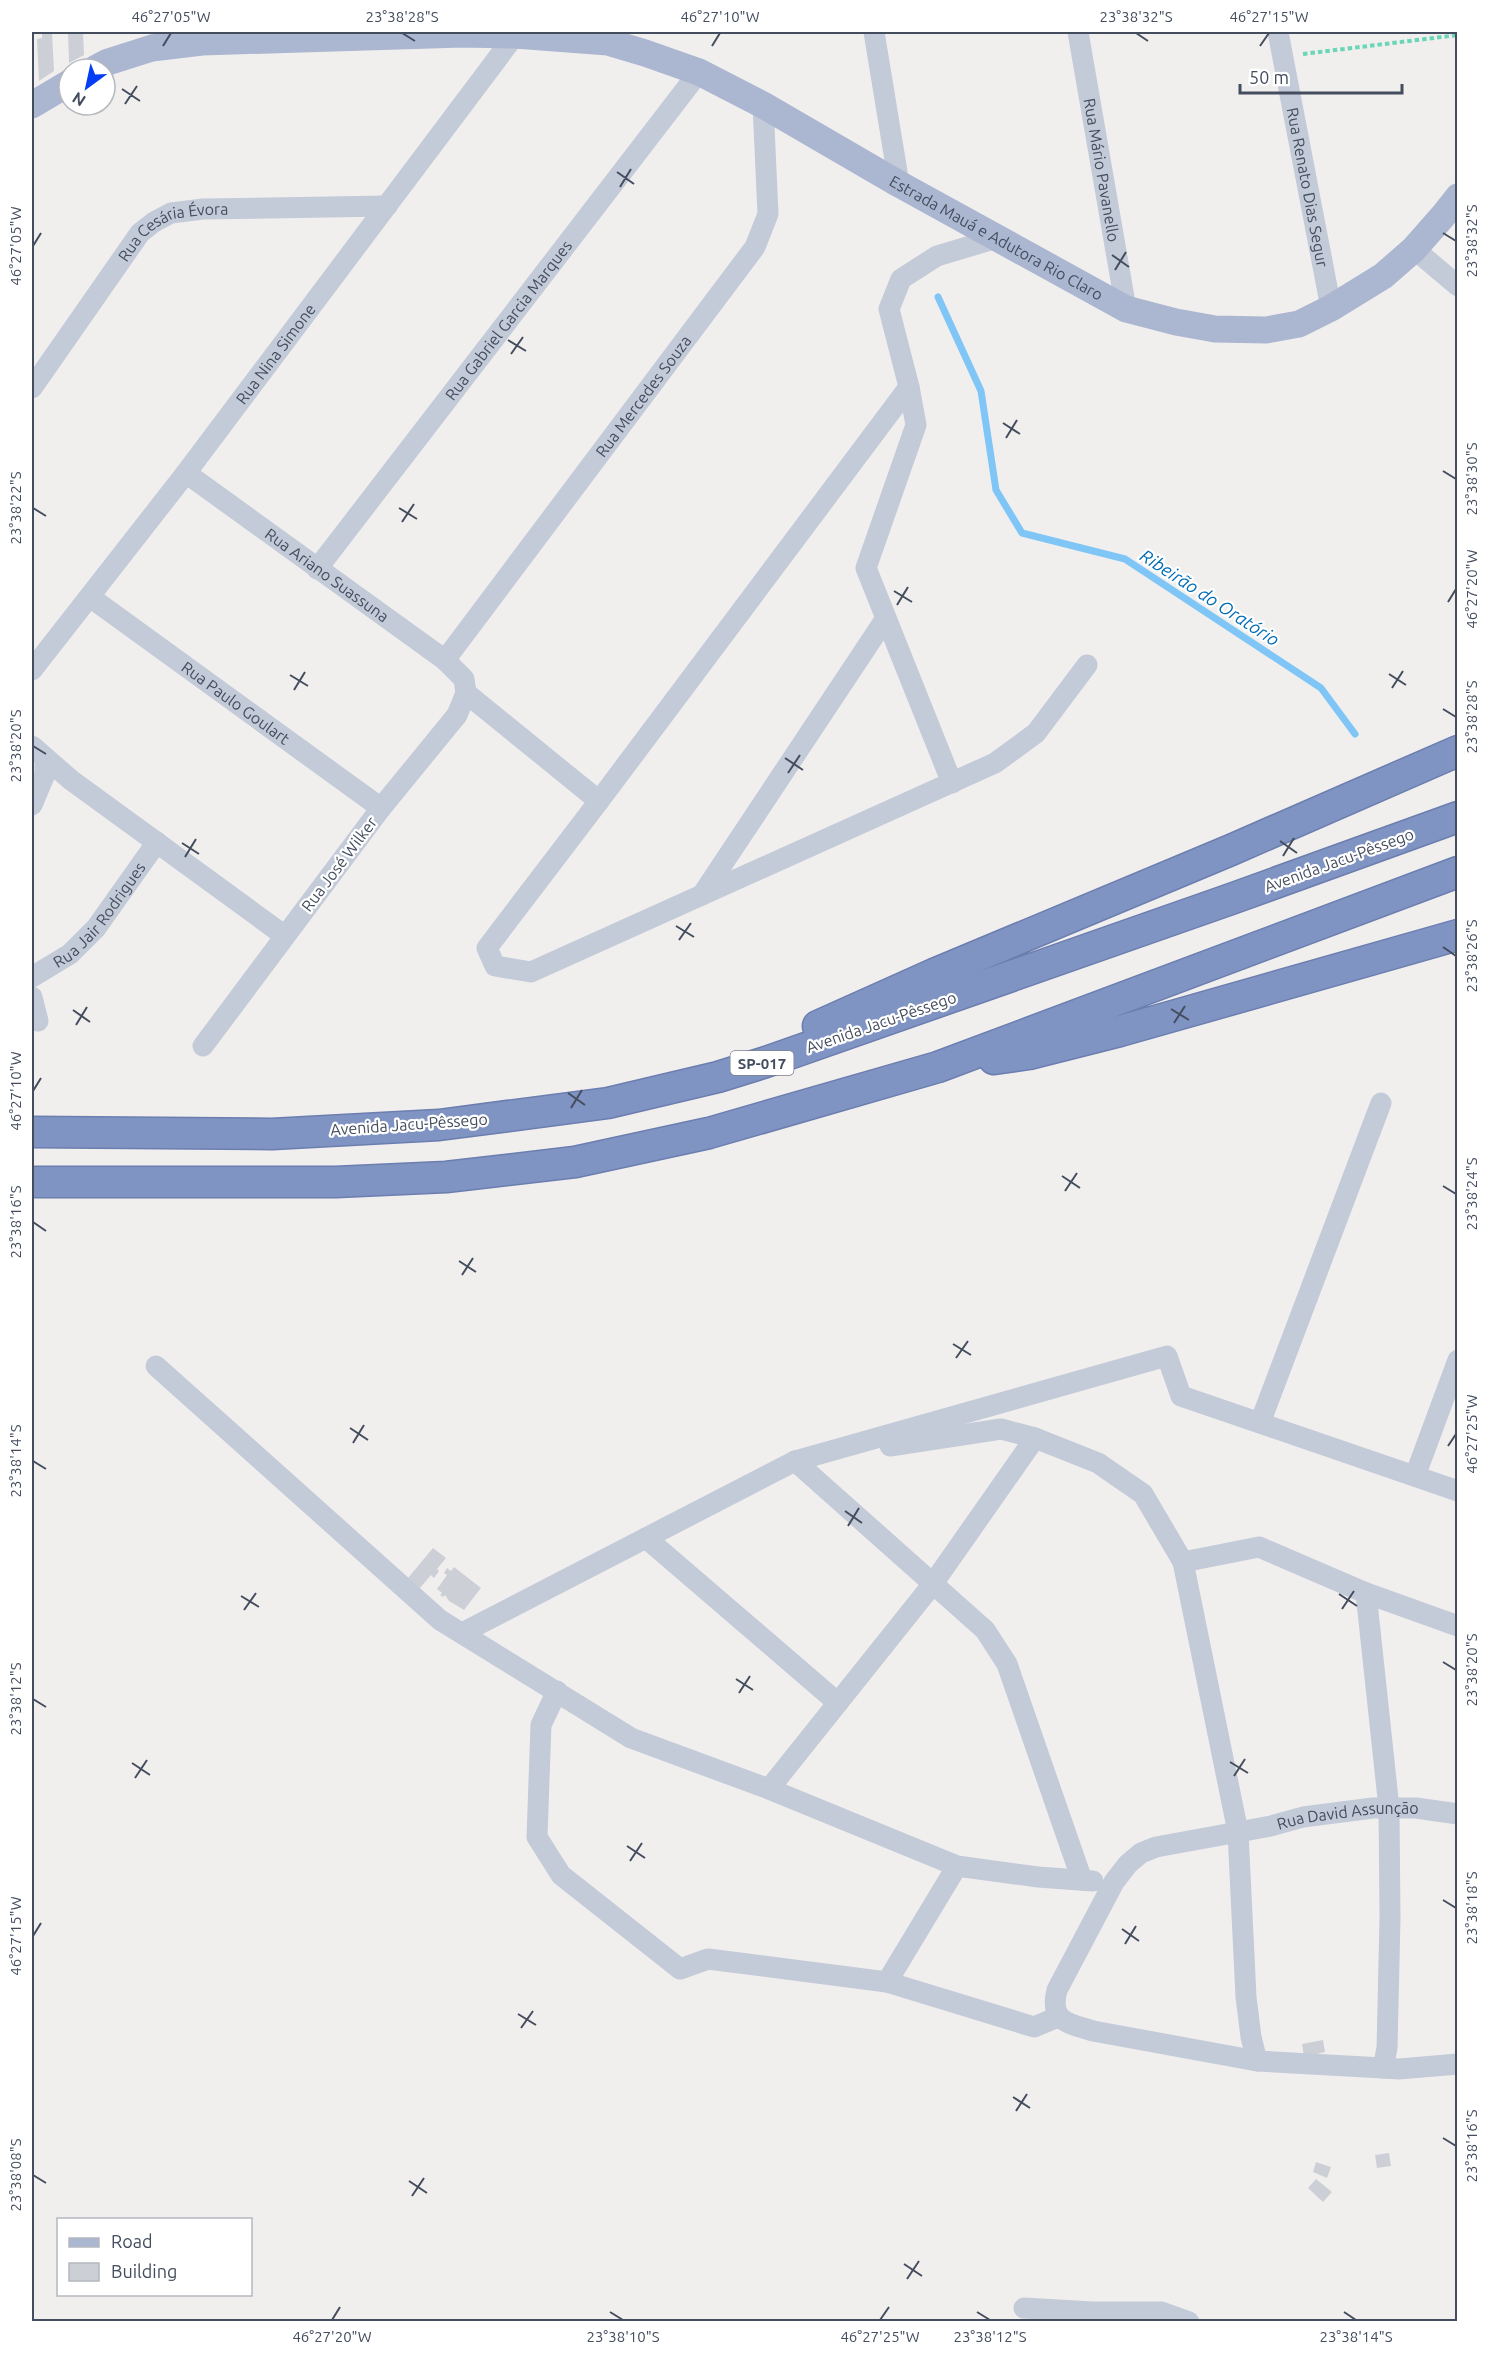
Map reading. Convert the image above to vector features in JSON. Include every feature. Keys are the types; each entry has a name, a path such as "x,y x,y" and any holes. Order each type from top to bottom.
{"highway":[{"path":"766,1062 813,1028 1458,751"},
{"name":"Avenida Jacu-Pêssego","path":"32,1132 272,1134 439,1125 608,1103 717,1077 766,1062 1458,817"},
{"path":"32,1182 336,1182 446,1177 575,1162 709,1133 938,1067 1458,872"},
{"path":"938,1067 1041,1051 1458,935"}],"main road":[{"name":"Estrada Mauá e Adutora Rio Claro","path":"117,59 152,48 202,42 463,34 515,35 608,42 699,72 763,105 899,184 1126,309 1215,329 1266,330 1299,324 1331,308 1383,276 1414,249 1458,197"},
{"path":"32,105 57,90"}],"street":[{"path":"874,32 899,184"},
{"name":"Rua Mário Pavanello","path":"1078,32 1126,309"},
{"name":"Rua Renato Dias Segur","path":"1278,32 1331,308"},
{"name":"Rua Nina Simone","path":"32,670 186,473 515,35"},
{"name":"Rua Gabriel Garcia Marques","path":"317,568 699,72"},
{"name":"Rua Mercedes Souza","path":"445,660 755,247 768,214 763,105"},
{"name":"Rua Cesária Évora","path":"32,388 140,233 171,213 203,209 387,206"},
{"path":"952,783 866,568 916,425 889,309 901,279 937,256 997,238"},
{"path":"1414,249 1458,286"},
{"path":"909,387 488,948 495,966 531,972 995,763 1036,733 1087,665"},
{"name":"Rua Ariano Suassuna","path":"186,473 445,660 465,686 599,801"},
{"name":"Rua Paulo Goulart","path":"90,597 381,808"},
{"path":"702,895 886,618"},
{"name":"Rua José Wilker","path":"203,1046 381,808 457,715 465,686"},
{"path":"32,805 45,774 38,752"},
{"path":"38,752 157,843 285,936"},
{"name":"Rua Jair Rodrigues","path":"32,977 70,954 96,928 157,843"},
{"path":"32,997 38,1021"},
{"path":"1260,1423 1381,1103"},
{"path":"462,1634 795,1461 1167,1356 1180,1396 1458,1491"},
{"path":"1415,1476 1458,1360"},
{"path":"156,1366 440,1620 631,1738 770,1789 957,1866 1038,1877 1114,1882"},
{"path":"795,1461 1001,1429 1035,1438 1098,1463 1143,1494 1183,1562 1238,1832 1246,1997 1251,2037 1257,2061"},
{"path":"770,1789 933,1585 1035,1438"},
{"path":"795,1461 985,1630 1007,1664 1082,1880"},
{"path":"646,1538 838,1703"},
{"path":"1183,1562 1259,1547 1366,1593 1458,1626"},
{"path":"1366,1593 1389,1808 1387,2036 1383,2068"},
{"path":"557,1691 541,1725 537,1837 561,1875 680,1969 708,1959 888,1982 1034,2027 1058,2017 1068,2024 1093,2031 1257,2061 1399,2069 1458,2064"},
{"name":"Rua David Assunção","path":"1058,2017 1054,2009 1057,1990 1114,1882 1128,1864 1141,1853 1156,1847 1303,1817 1389,1808 1416,1808 1458,1814"},
{"path":"888,1982 957,1866"},
{"path":"1024,2308 1092,2312 1161,2312 1189,2322"}],"path":[{"path":"1282,57 1458,35"}],"building":[{"path":"42,32 52,32 54,71 39,81 37,39 42,38"},
{"path":"68,32 83,32 84,55 69,57"},
{"path":"433,1548 446,1558 437,1569 439,1571 434,1578 431,1575 420,1588 408,1578"},
{"path":"454,1567 481,1588 464,1610 449,1601 445,1595 443,1597 440,1595 442,1593 437,1589 447,1575 444,1573 447,1568 451,1571"},
{"path":"1323,2040 1325,2052 1304,2057 1302,2044"},
{"path":"1389,2153 1391,2166 1377,2168 1375,2155"},
{"path":"1316,2162 1331,2167 1327,2178 1313,2172"},
{"path":"1316,2179 1332,2192 1323,2202 1308,2188"}],"waterway":[{"name":"Ribeirão do Oratório","path":"938,297 981,391 996,490 1022,533 1125,559 1321,688 1355,734"}]}
